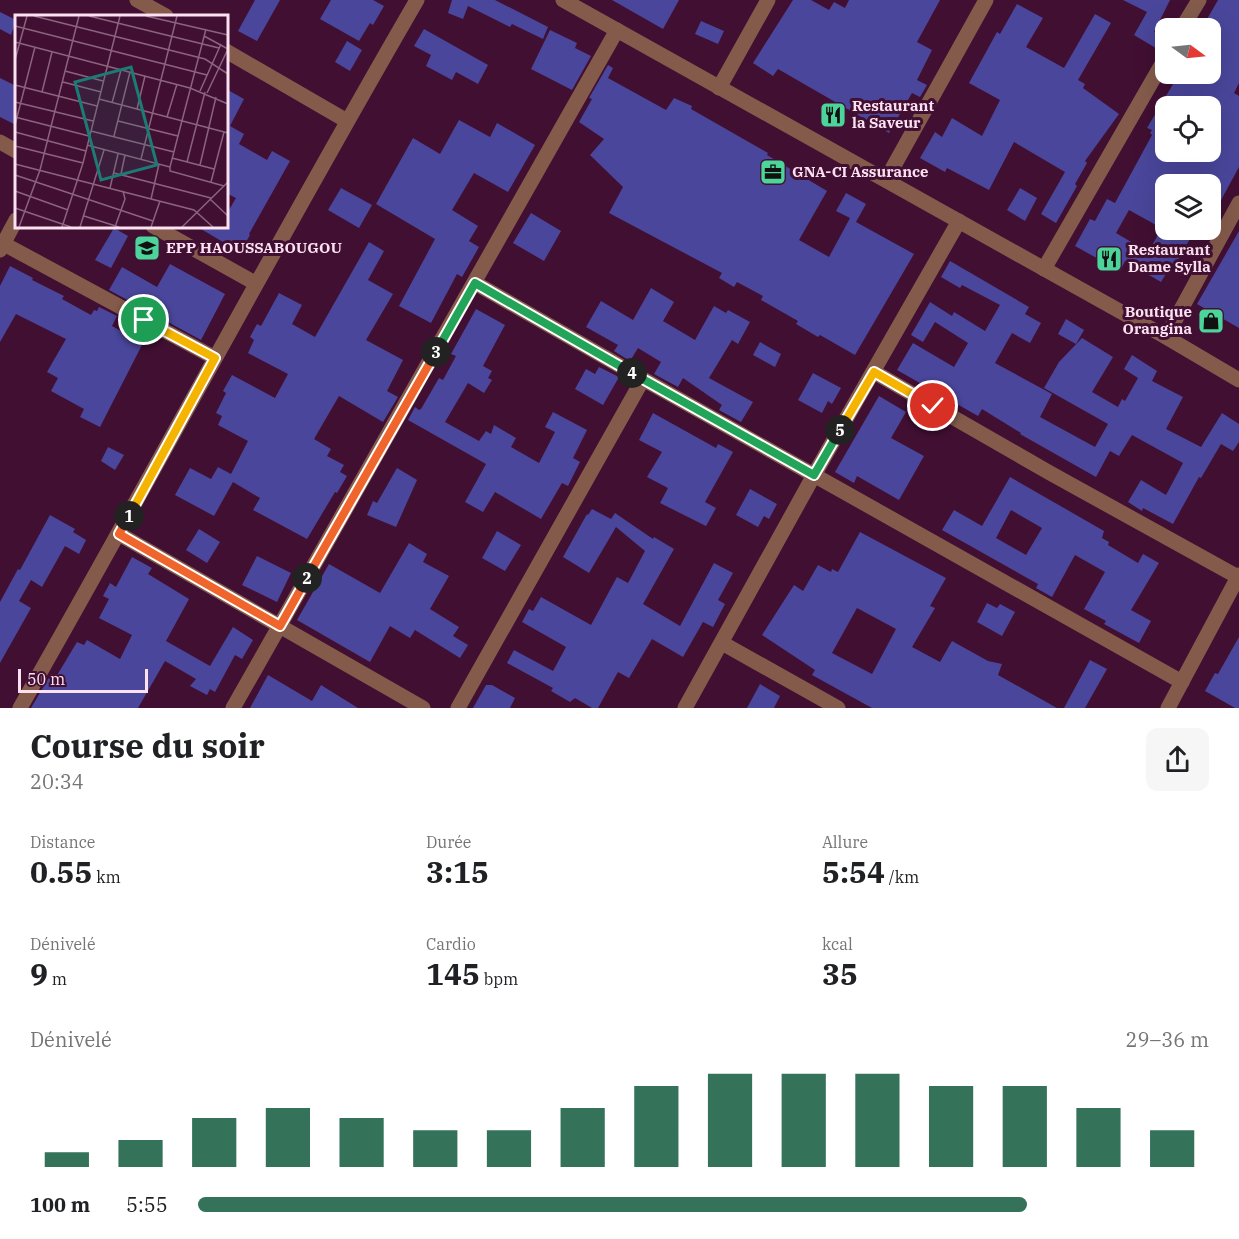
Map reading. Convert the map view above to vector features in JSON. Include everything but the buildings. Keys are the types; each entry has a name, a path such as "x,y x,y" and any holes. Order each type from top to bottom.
{"street":[{"path":"137,0 164,15"},
{"path":"20,708 119,534 255,283 417,0"},
{"path":"563,0 1239,380"},
{"path":"719,87 768,0"},
{"path":"885,180 986,0"},
{"path":"1188,18 1198,0"},
{"path":"233,708 617,30"},
{"path":"228,52 347,121"},
{"path":"1044,269 1155,76"},
{"path":"0,142 15,150"},
{"path":"1166,337 1239,203"},
{"path":"15,222 2,247 215,358"},
{"path":"685,708 814,475 959,222"},
{"path":"157,228 255,283"},
{"path":"475,283 643,380 1182,682"},
{"path":"874,372 1050,473 1239,576 1168,708"},
{"path":"458,708 643,380"},
{"path":"119,534 423,708"},
{"path":"722,643 837,708"}],"place":[{"name":"Restaurant la Saveur","path":"833,115"},
{"name":"GNA-CI Assurance","path":"773,172"},
{"name":"EPP HAOUSSABOUGOU","path":"147,248"},
{"name":"Restaurant Dame Sylla","path":"1109,259"},
{"name":"Boutique Orangina","path":"1211,321"}],"route":[{"path":"144,320 215,358 119,534 280,626 475,283 814,475 874,372 933,406"}]}
